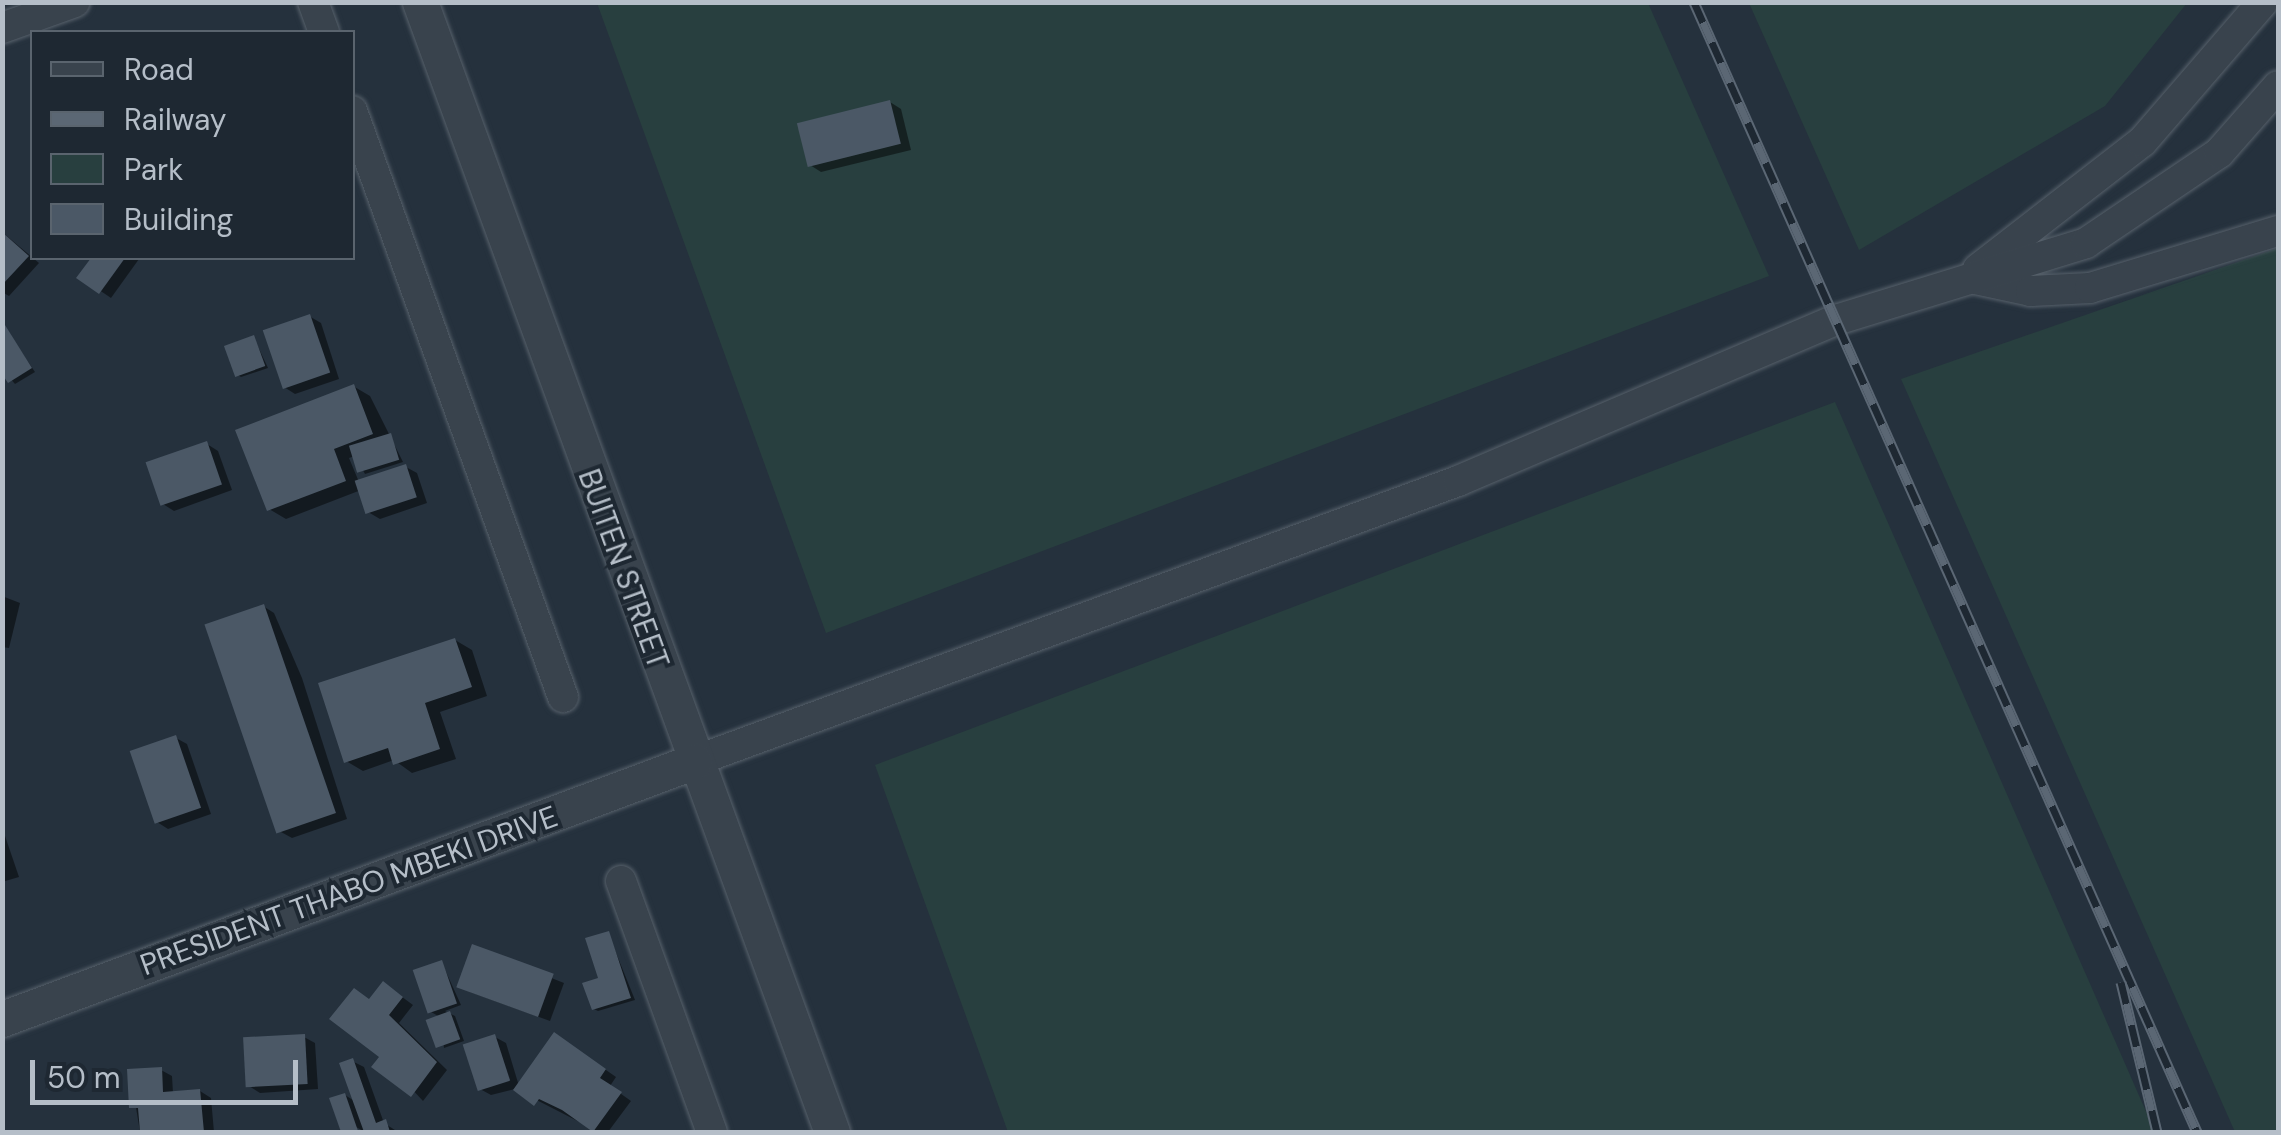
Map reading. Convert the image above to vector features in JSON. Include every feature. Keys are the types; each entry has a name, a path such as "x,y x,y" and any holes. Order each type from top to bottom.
{"street":[{"path":"2,28 75,2"},
{"path":"314,2 323,30"},
{"name":"BUITEN STREET","path":"420,2 832,1132"},
{"path":"1968,277 2054,204 2142,142 2262,2"},
{"path":"695,761 1458,481 1836,320 2086,243 2148,207 2219,153 2278,86"},
{"path":"355,119 563,696"},
{"path":"1968,277 2031,290 2090,288 2278,231"},
{"name":"PRESIDENT THABO MBEKI DRIVE","path":"2,1020 695,761"},
{"path":"621,882 712,1132"}],"green space":[{"path":"597,3 1648,3 1769,276 826,633"},
{"path":"1749,3 2187,3 2105,106 1859,250"},
{"path":"2278,248 2278,1132 2235,1132 1901,379"},
{"path":"1835,402 2155,1132 1008,1132 875,765"}],"building":[{"path":"890,100 901,144 808,167 797,123"},
{"path":"2,232 29,256 2,285"},
{"path":"90,260 124,260 99,294 76,278"},
{"path":"310,314 330,373 283,389 263,330"},
{"path":"5,325 32,368 8,383 2,374"},
{"path":"254,335 265,366 235,377 224,346"},
{"path":"354,384 373,434 334,449 346,481 267,511 235,430"},
{"path":"391,433 399,460 357,473 349,446"},
{"path":"207,441 222,484 161,506 146,462"},
{"path":"406,464 417,497 365,514 355,481"},
{"path":"264,604 336,813 276,833 204,625"},
{"path":"455,638 472,687 425,703 440,749 393,765 388,748 344,763 318,683"},
{"path":"176,735 201,808 155,824 130,751"},
{"path":"609,931 631,998 592,1010 582,983 598,978 585,938"},
{"path":"472,944 554,974 538,1017 456,987"},
{"path":"442,960 457,1003 428,1014 413,970"},
{"path":"383,981 403,997 389,1015 437,1062 411,1097 371,1067 379,1057 329,1019 354,988 369,999"},
{"path":"450,1011 460,1039 436,1048 426,1020"},
{"path":"554,1032 606,1069 600,1078 622,1092 593,1132 562,1110 539,1099 534,1106 513,1090"},
{"path":"305,1034 308,1084 246,1087 243,1037"},
{"path":"495,1034 510,1081 478,1091 463,1045"},
{"path":"353,1058 376,1123 386,1119 390,1132 364,1132 339,1063"},
{"path":"162,1067 163,1092 200,1089 204,1132 140,1132 138,1108 129,1108 127,1069"},
{"path":"345,1093 358,1131 355,1132 341,1132 329,1098"}],"railway":[{"path":"1694,2 2197,1132"},
{"path":"2121,982 2157,1132"}]}
